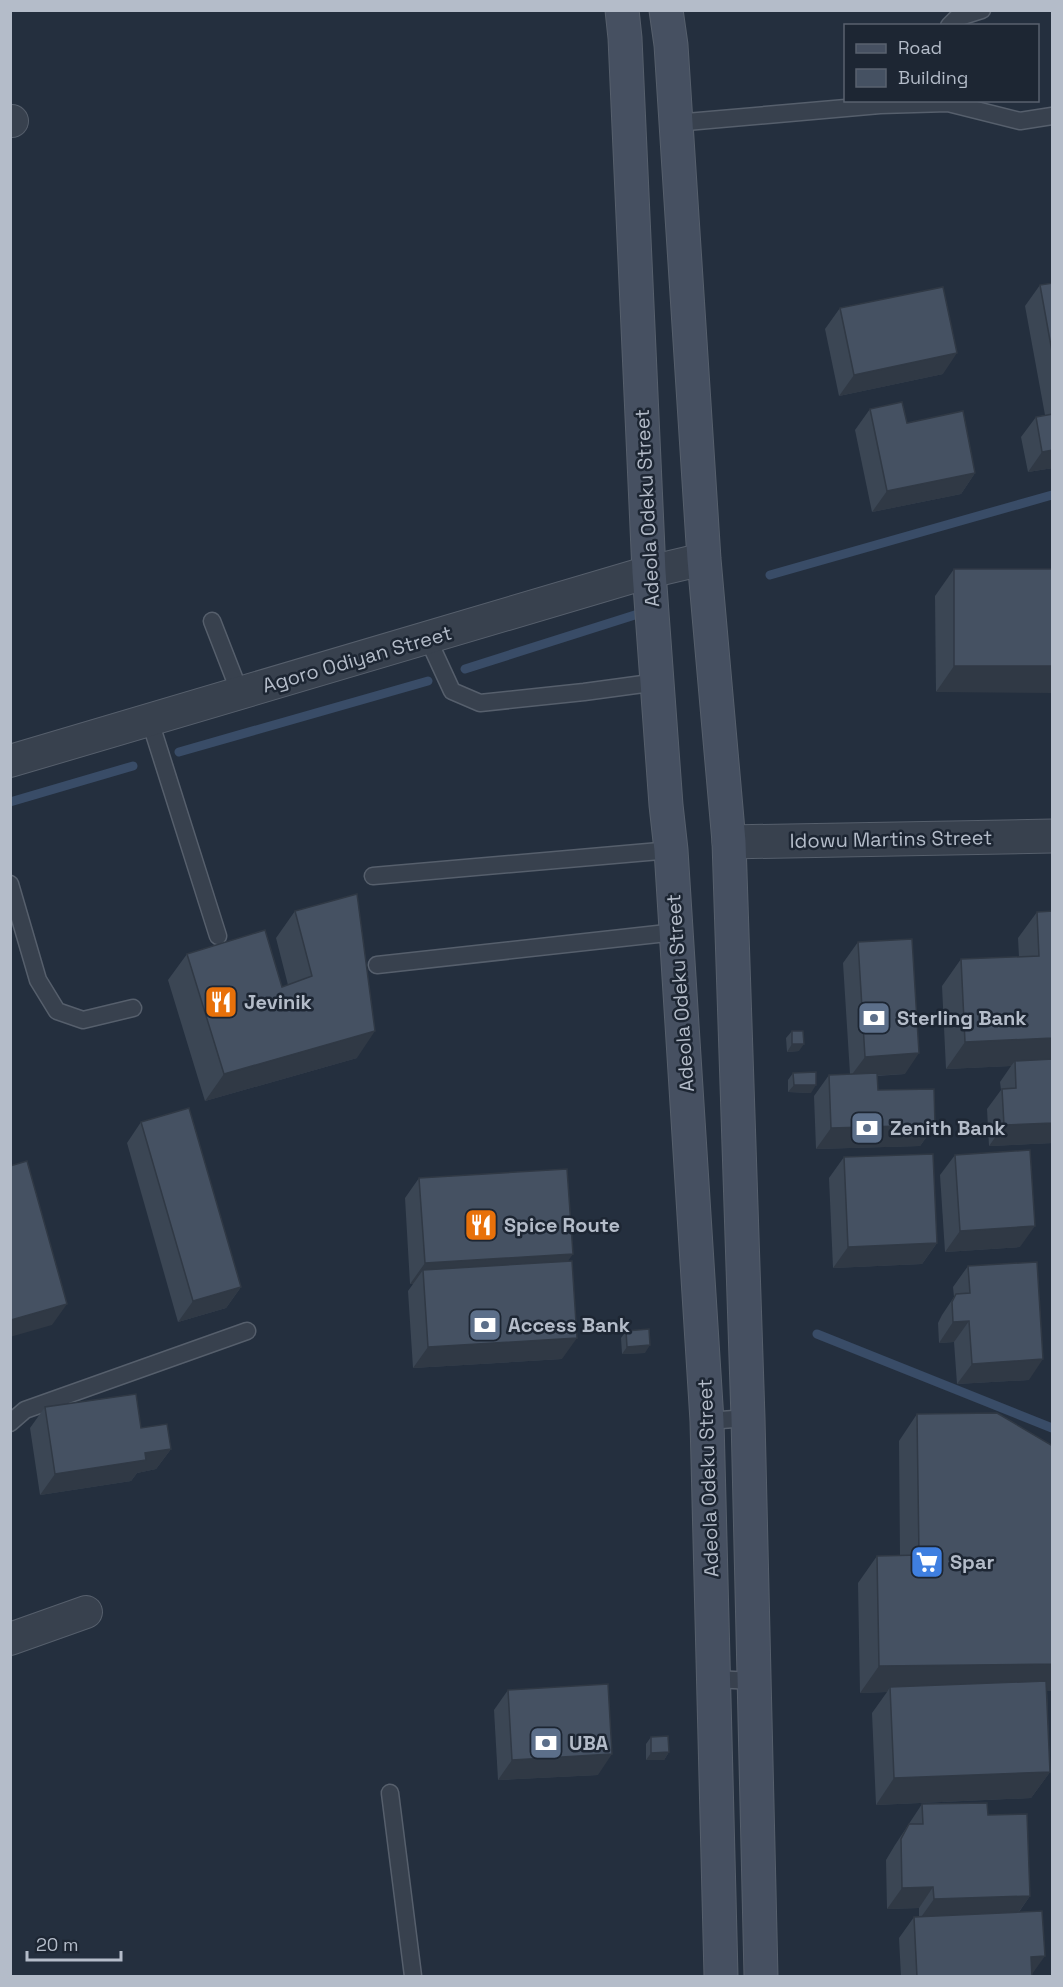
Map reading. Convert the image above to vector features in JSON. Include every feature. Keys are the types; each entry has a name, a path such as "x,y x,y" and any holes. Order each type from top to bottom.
{"main road":[{"name":"Adeola Odeku Street","path":"622,10 649,572 666,805 672,850 707,1421 721,1977"},
{"name":"Adeola Odeku Street","path":"666,10 671,45 704,559 729,842 748,1418 761,1977"}],"street":[{"name":"Agoro Odiyan Street","path":"10,762 649,572 704,559"},
{"name":"Idowu Martins Street","path":"729,842 1053,836"},
{"path":"10,1639 86,1612"}],"lane":[{"path":"951,24 957,18 982,10"},
{"path":"675,123 880,105 948,102 1020,121 1053,116"},
{"path":"212,621 240,693"},
{"path":"428,639 452,691 480,702 584,692 658,681"},
{"path":"150,721 218,936"},
{"path":"373,876 672,850"},
{"path":"10,884 38,980 57,1011 83,1020 133,1008"},
{"path":"377,965 676,932"},
{"path":"10,1423 25,1410 247,1331"},
{"path":"707,1421 748,1418"},
{"path":"713,1679 755,1681"},
{"path":"390,1793 413,1977"}],"building":[{"path":"1053,283 1053,357 1040,285"},
{"path":"943,287 957,353 854,375 840,308"},
{"path":"902,402 907,423 963,411 975,473 887,491 870,409"},
{"path":"1053,414 1053,450 1042,452 1036,417"},
{"path":"954,569 1053,569 1053,666 954,666"},
{"path":"357,894 375,1031 224,1074 187,954 265,930 282,987 312,976 295,911"},
{"path":"1053,911 1053,1038 965,1042 961,959 1039,956 1037,912"},
{"path":"912,939 919,1053 865,1057 858,942"},
{"path":"792,1031 803,1031 804,1044 792,1044"},
{"path":"1053,1059 1053,1123 1004,1125 1002,1089 1016,1088 1015,1061"},
{"path":"816,1072 816,1085 794,1085 793,1073"},
{"path":"877,1073 878,1090 934,1089 935,1125 831,1128 829,1075"},
{"path":"189,1108 241,1287 193,1301 141,1122"},
{"path":"1030,1150 1035,1226 960,1231 955,1155"},
{"path":"933,1154 937,1243 848,1247 844,1157"},
{"path":"27,1161 67,1304 11,1320 10,1166"},
{"path":"567,1169 573,1254 425,1263 419,1178"},
{"name":"Access Bank","path":"572,1261 577,1338 428,1347 423,1270"},
{"path":"1037,1262 1043,1359 972,1364 969,1321 953,1322 952,1302 956,1294 970,1293 968,1266"},
{"path":"649,1329 650,1345 627,1347 626,1331"},
{"path":"136,1394 141,1428 167,1424 171,1449 145,1453 146,1460 55,1474 45,1407"},
{"path":"997,1413 1053,1445 1053,1664 879,1666 877,1556 919,1555 917,1414"},
{"path":"1046,1681 1050,1772 894,1778 890,1687"},
{"name":"UBA","path":"608,1684 612,1754 512,1760 508,1690"},
{"path":"668,1736 669,1752 651,1753 651,1737"},
{"path":"987,1803 988,1815 1027,1814 1030,1896 934,1899 933,1887 902,1888 901,1839 909,1824 923,1824 922,1804"},
{"path":"1042,1911 1045,1956 1031,1957 1032,1977 917,1977 914,1917"}],"waterway":[{"path":"770,575 1052,495"},
{"path":"465,669 638,614"},
{"path":"179,752 428,681"},
{"path":"10,802 133,766"},
{"path":"817,1334 1052,1428"}],"place":[{"name":"Jevinik","path":"221,1002"},
{"name":"Sterling Bank","path":"874,1018"},
{"name":"Zenith Bank","path":"867,1128"},
{"name":"Spice Route","path":"481,1225"},
{"name":"Access Bank","path":"485,1325"},
{"name":"Spar","path":"927,1562"},
{"name":"UBA","path":"546,1743"}]}
